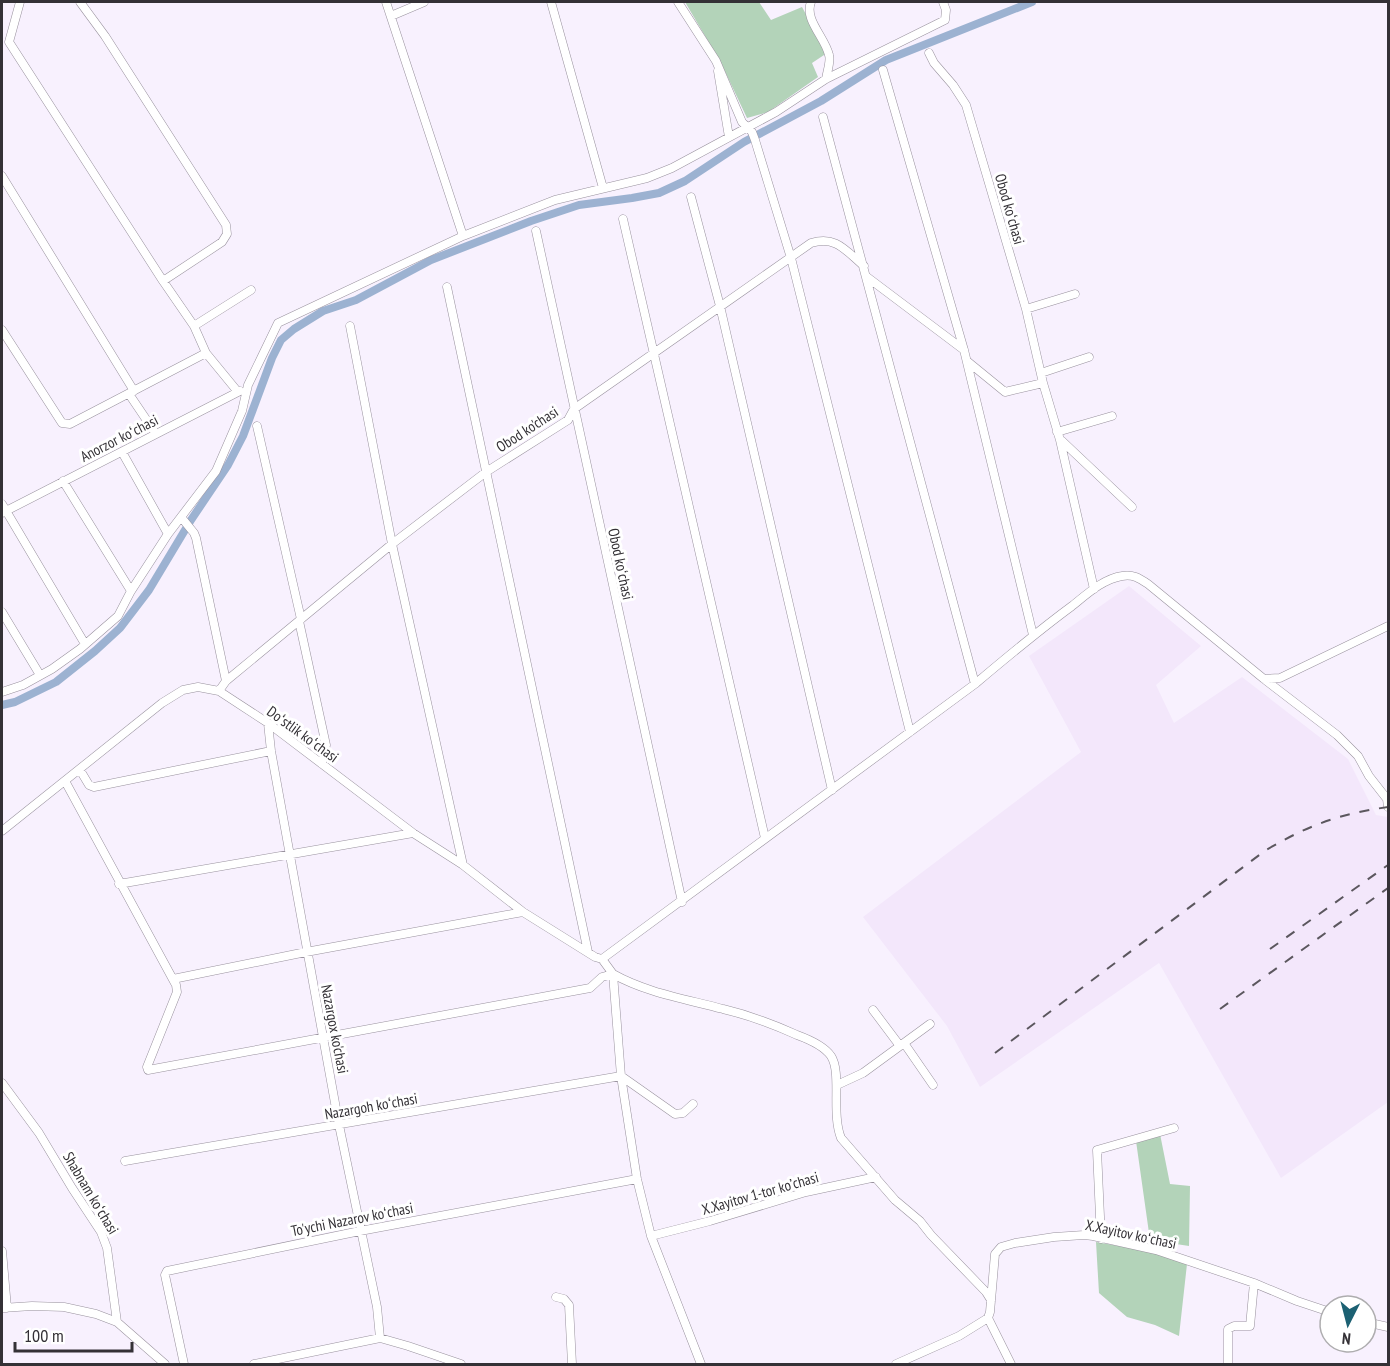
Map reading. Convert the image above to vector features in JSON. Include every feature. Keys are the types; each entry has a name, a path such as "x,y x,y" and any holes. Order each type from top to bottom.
{"street":[{"path":"20,2 9,42 194,326 206,353 237,392"},
{"path":"80,2 105,36 226,225 227,234 222,242 163,281"},
{"path":"386,2 463,236"},
{"path":"391,16 424,2"},
{"path":"551,2 603,189"},
{"path":"678,2 716,61 742,122 751,133 791,258 910,732"},
{"path":"812,2 809,8 811,17 830,56 826,79"},
{"path":"2,692 23,685 40,675 85,644 118,616 131,591 168,534 216,471 242,411 248,385 278,323 463,236 555,200 647,178 672,168 729,137 751,133 776,112 826,79 945,20 946,10 943,2"},
{"name":"Obod koʻchasi","path":"929,53 966,105 1026,309 1042,383 1059,436 1095,589"},
{"path":"716,61 729,137"},
{"path":"883,70 966,360 1033,635"},
{"path":"823,117 975,684"},
{"path":"2,176 156,434"},
{"path":"691,198 720,306 832,790"},
{"path":"623,219 765,838"},
{"name":"Obod koʻchasi","path":"536,231 682,902"},
{"name":"Obod ko'chasi","path":"219,691 226,681 392,544 486,472 568,420 574,409 811,243 821,240 831,241 840,245 864,266"},
{"path":"867,277 963,350"},
{"path":"447,287 588,952"},
{"path":"194,326 251,290"},
{"path":"1026,309 1075,294"},
{"path":"350,326 392,544 463,866"},
{"path":"2,330 62,423 70,424 206,353"},
{"path":"1041,373 1089,357"},
{"path":"966,360 1005,392 1042,383"},
{"name":"Anorzor koʻchasi","path":"3,509 122,452 248,385"},
{"path":"1112,416 1059,436 1132,507"},
{"path":"257,426 326,745 322,764"},
{"path":"122,452 168,534"},
{"path":"63,481 131,591"},
{"path":"3,509 85,644"},
{"path":"181,517 194,533 226,681"},
{"path":"991,1300 980,1285 931,1235 921,1221 895,1200 841,1137 837,1126 837,1085 832,1057 821,1047 779,1027 725,1009 632,984 613,974 602,959 975,684 1033,635 1095,589 1106,581 1122,576 1134,575 1148,584 1264,679 1337,735 1358,756 1369,776 1387,799 1389,807"},
{"path":"2,612 40,675"},
{"path":"1264,679 1280,678 1389,626"},
{"name":"Doʻstlik koʻchasi","path":"2,831 162,703 183,690 198,687 219,691 268,723 523,912 602,959"},
{"name":"Nazargox ko'chasi","path":"268,723 306,952 377,1307 380,1338"},
{"path":"80,770 89,785 93,787 271,751"},
{"path":"65,781 119,884 173,979 177,992 147,1066 148,1070 590,988 602,977 613,974"},
{"path":"119,884 413,832"},
{"path":"173,979 523,912"},
{"path":"613,974 621,1076 637,1179 651,1236 701,1365"},
{"path":"873,1010 933,1085"},
{"path":"837,1085 862,1073 930,1024"},
{"path":"621,1076 675,1114 683,1113 693,1104"},
{"name":"Nazargoh koʻchasi","path":"125,1161 621,1076"},
{"name":"Shabnam koʻchasi","path":"2,1084 39,1133 101,1232 107,1248 117,1322"},
{"path":"1101,1239 1097,1150 1174,1128"},
{"name":"X.Xayitov 1-tor koʼchasi","path":"651,1236 746,1211 806,1192 876,1177"},
{"name":"To'ychi Nazarov koʻchasi","path":"184,1365 165,1275 167,1270 637,1179"},
{"name":"X.Xayitov koʻchasi","path":"988,1318 995,1254 1001,1247 1054,1237 1084,1235 1156,1250 1254,1283 1318,1308"},
{"path":"2,1251 4,1308 32,1306 64,1308 96,1314 117,1322 165,1365"},
{"path":"1228,1365 1228,1329 1234,1326 1250,1326 1254,1283"},
{"path":"556,1297 564,1299 569,1305 572,1365"},
{"path":"896,1365 958,1336 988,1318 1011,1365"},
{"path":"254,1365 380,1338 461,1365"}],"shaded area":[{"path":"1129,586 1201,646 1156,685 1174,723 1242,677 1348,759 1376,815 1388,817 1388,1102 1281,1178 1159,963 980,1087 947,1026 863,917 1081,752 1029,656"}],"green space":[{"path":"685,2 759,2 771,20 802,7 827,53 812,63 818,77 768,112 747,118 721,63"},
{"path":"1160,1134 1170,1184 1190,1186 1189,1246 1150,1240 1136,1141"},
{"path":"1096,1242 1159,1253 1187,1264 1179,1336 1155,1325 1127,1317 1099,1293"}],"waterway":[{"path":"2,705 15,702 56,682 120,628 149,590 191,520 228,465 243,436 272,358 281,340 294,329 323,311 356,300 431,260 531,221 579,205 659,193 685,181 744,142 821,101 886,60 1032,2"}],"railway":[{"path":"995,1053 1266,850 1325,822 1354,813 1388,807"},
{"path":"1270,949 1388,865"},
{"path":"1220,1009 1388,888"}]}
